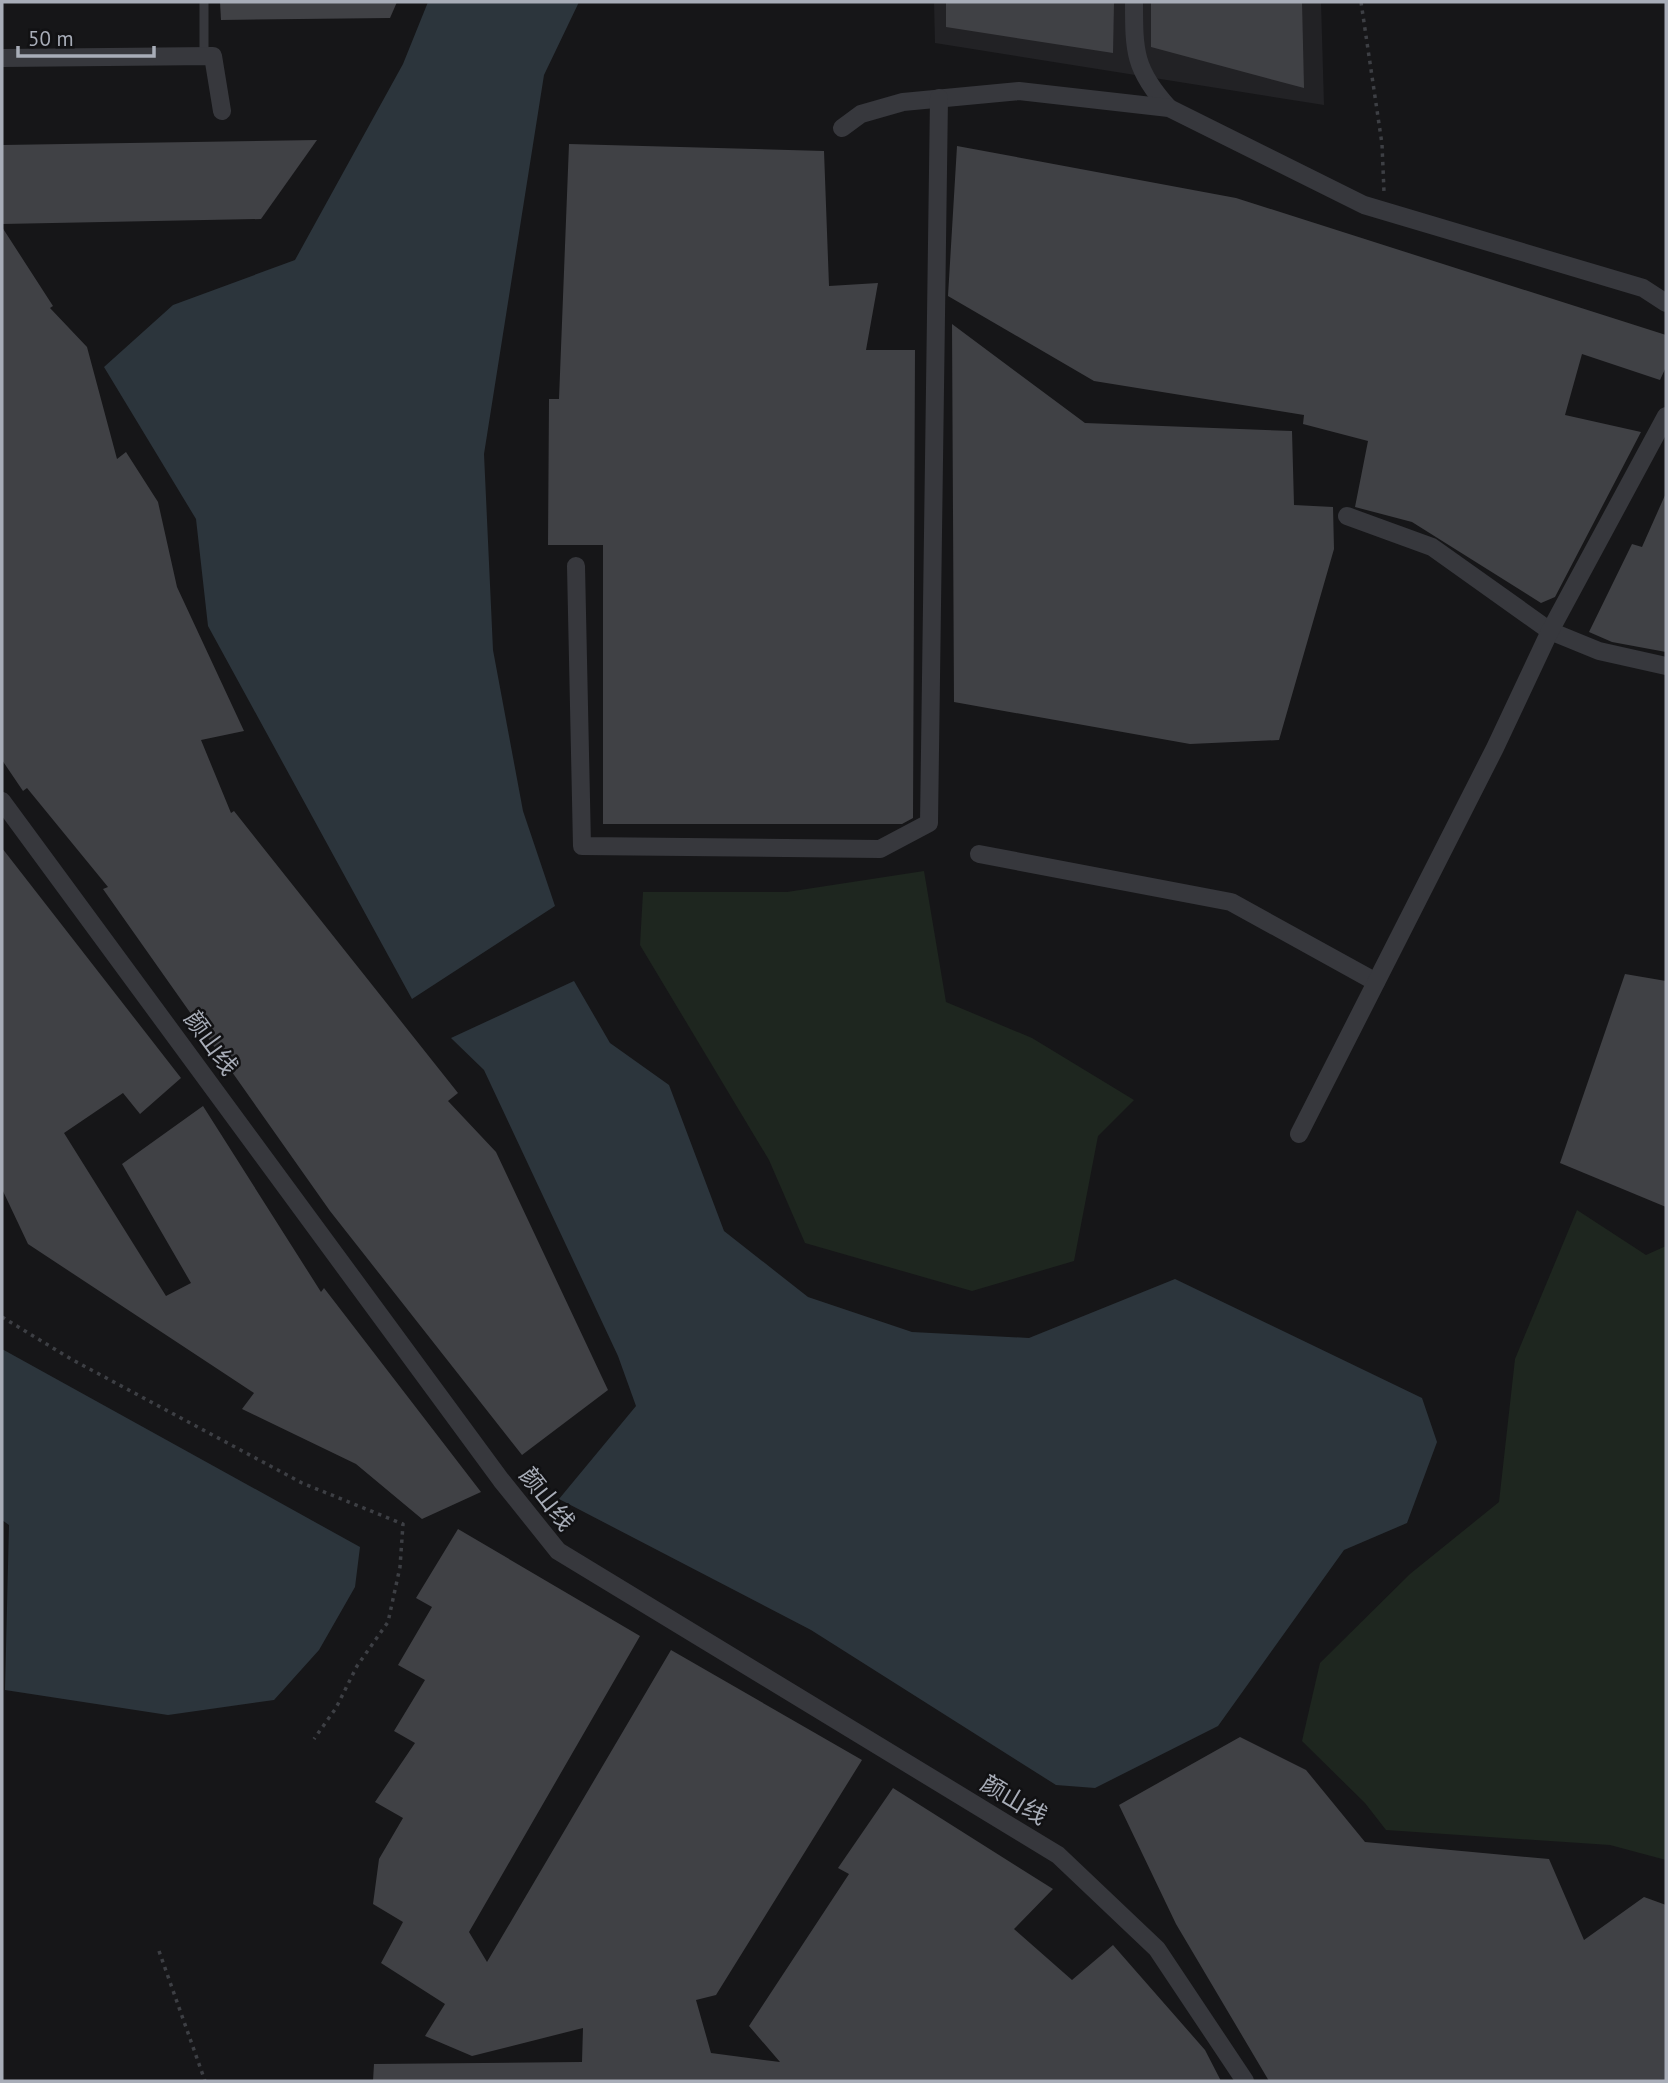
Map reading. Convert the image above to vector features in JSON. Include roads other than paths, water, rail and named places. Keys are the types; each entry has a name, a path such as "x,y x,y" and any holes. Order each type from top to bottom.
{"street":[{"path":"1134,2 1134,52 1150,88 1169,108"},
{"path":"2,58 213,56 222,111"},
{"path":"842,128 872,111 904,102 1019,90 1169,108 1364,205 1643,288 1666,303"},
{"path":"576,566 582,846 880,849 929,823 939,98"},
{"path":"1299,1134 1495,748 1549,631 1666,416"},
{"path":"1347,516 1432,547 1549,631 1599,650 1666,666"},
{"name":"颜山线","path":"2,801 501,1480 558,1551 1058,1855 1157,1949 1245,2081"},
{"path":"979,854 1231,902 1376,982"}],"lane":[{"path":"204,2 204,56"}]}
